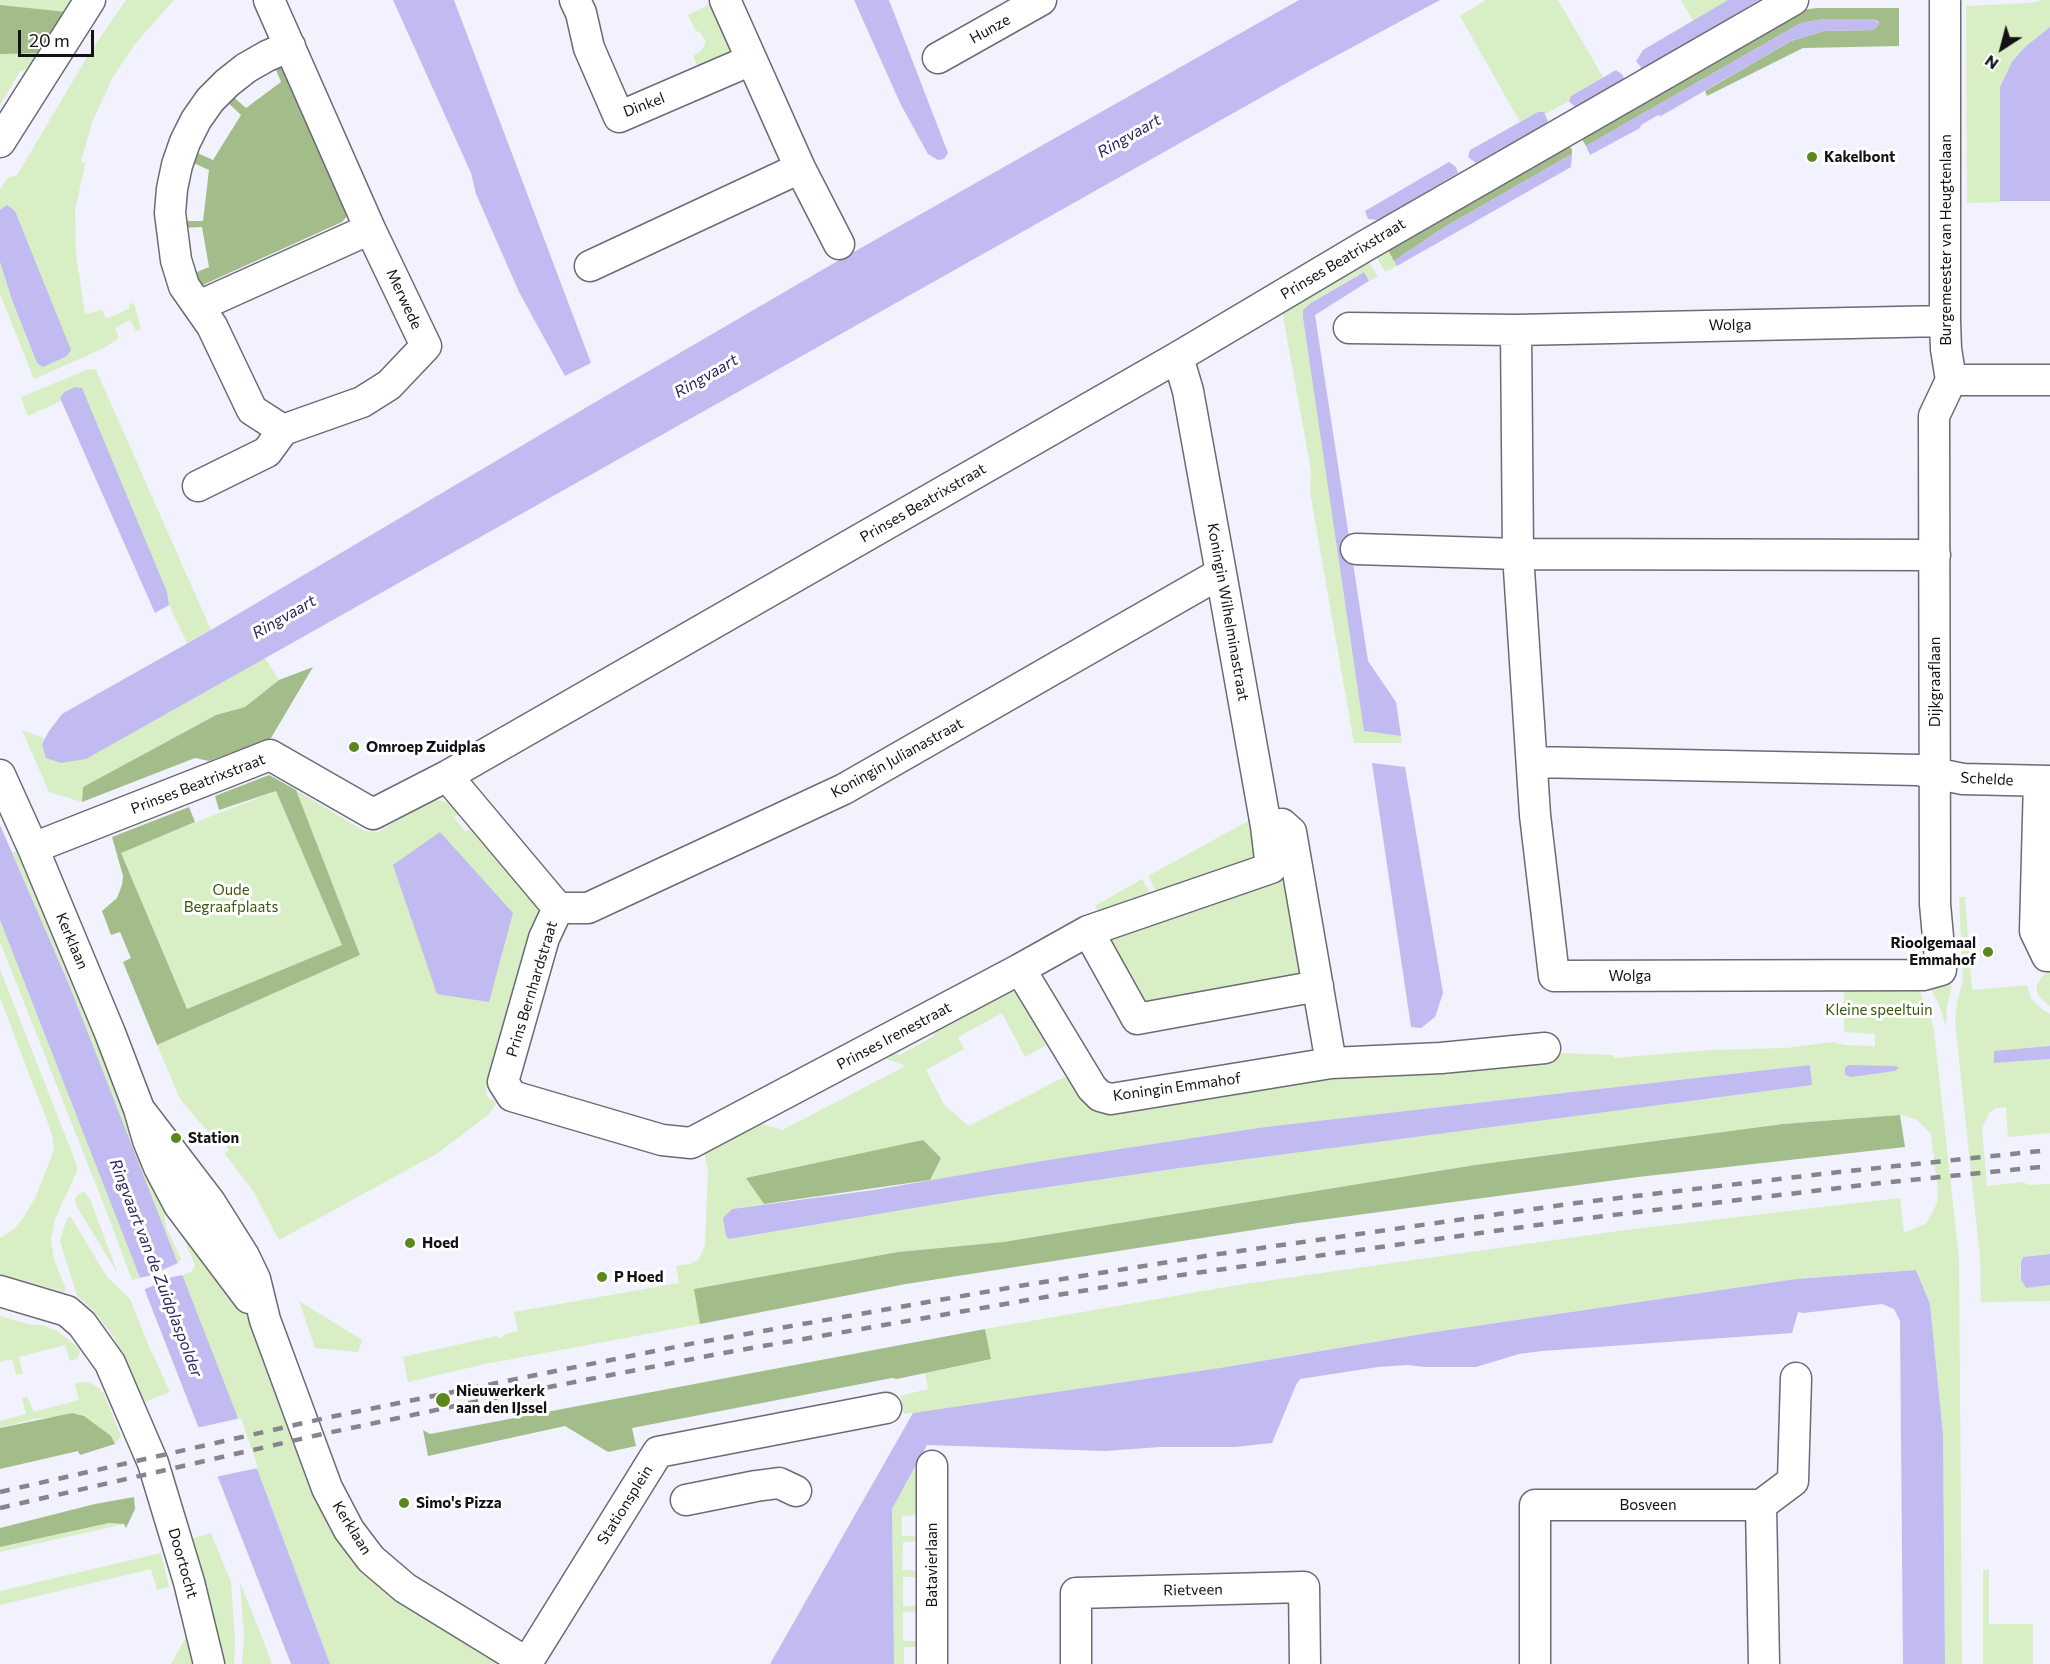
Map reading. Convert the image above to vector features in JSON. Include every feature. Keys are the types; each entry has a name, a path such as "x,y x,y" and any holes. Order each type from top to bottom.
{"street":[{"path":"0,142 90,0"},
{"name":"Merwede","path":"269,0 370,229 426,346 389,385 362,402 283,430"},
{"name":"Dinkel","path":"575,0 581,13 589,48 619,117 751,60"},
{"path":"725,0 800,168 839,244"},
{"name":"Hunze","path":"938,58 1041,0"},
{"name":"Prinses Beatrixstraat","path":"33,848 270,755 373,814 447,776 1178,357 1365,246 1793,0"},
{"name":"Burgemeester van Heugtenlaan","path":"1945,0 1945,321 1946,349 1951,380"},
{"path":"198,486 267,452 283,430 252,410 212,326 184,286 172,238 172,189 179,157 196,120 210,100 246,68 290,46"},
{"path":"590,266 800,168"},
{"path":"199,306 370,229"},
{"name":"Wolga","path":"1349,328 1516,330 1945,321"},
{"name":"Wolga","path":"1516,330 1518,554 1535,814 1554,976 1923,975"},
{"name":"Koningin Wilhelminastraat","path":"1178,357 1188,391 1266,826 1271,868"},
{"path":"1951,380 2050,381"},
{"name":"Dijkgraaflaan","path":"1923,975 1941,970 1935,904 1934,416 1951,380"},
{"path":"1356,549 1518,554 1935,555"},
{"name":"Koningin Julianastraat","path":"558,908 588,908 844,789 1221,573"},
{"path":"1533,762 1918,770 1935,774"},
{"name":"Schelde","path":"1935,774 1963,779 2044,781 2035,931 2047,956 2050,956"},
{"name":"Kerklaan","path":"0,776 33,848 139,1109 210,1202 230,1232 255,1279 266,1320 327,1488 349,1530 371,1559 405,1588 528,1664"},
{"name":"Prins Bernhardstraat","path":"447,776 558,908 544,938 503,1082 512,1096"},
{"path":"1266,826 1282,824 1291,832 1331,1063"},
{"name":"Prinses Irenestraat","path":"512,1096 662,1140 691,1143 1088,931 1271,868"},
{"path":"1088,931 1137,1019 1318,986"},
{"name":"Koningin Emmahof","path":"1020,969 1092,1088 1100,1096 1111,1099 1331,1063 1441,1058 1545,1048"},
{"name":"Doortocht","path":"0,1292 67,1311 82,1324 110,1362 153,1464 189,1582 209,1664"},
{"path":"1764,1664 1761,1505 1793,1481 1796,1378"},
{"name":"Stationsplein","path":"528,1664 658,1452 886,1408"},
{"name":"Batavierlaan","path":"932,1466 932,1664"},
{"path":"686,1500 779,1483 796,1491"},
{"name":"Bosveen","path":"1535,1664 1535,1505 1761,1505"},
{"name":"Rietveen","path":"1076,1664 1076,1593 1304,1587 1305,1664"}],"green space":[{"path":"0,0 74,0 30,68 20,71 0,105"},
{"path":"126,0 174,0 135,44 113,77 92,122 81,162 85,163 75,211 76,255 85,314 102,310 106,319 130,308 129,304 134,303 141,329 136,331 130,320 115,328 119,338 104,348 34,379 0,294 0,262 12,300 37,363 42,281 15,211 7,206 0,210 0,189 8,178 17,175 89,54"},
{"path":"1486,0 1558,0 1603,77 1571,96 1569,101 1545,114 1538,112 1520,122 1460,16"},
{"path":"1681,0 1728,0 1693,21"},
{"path":"2050,0 2050,27 2025,47 2000,87 2000,202 1967,203 1966,6 2030,3"},
{"path":"716,1 733,44 726,60 701,74 693,56 701,51 706,42 700,32 696,31 688,15"},
{"path":"0,5 66,12 40,53 0,54"},
{"path":"1817,8 1899,8 1899,46 1803,48 1707,96 1705,91 1791,41 1824,31 1873,30 1879,22 1873,19 1824,19 1801,23 1586,146 1583,141 1583,135 1792,11"},
{"path":"284,60 348,215 342,222 196,288 190,275 209,267 202,227 180,228 179,221 203,221 209,170 189,161 193,151 213,160 241,115 225,100 230,94 246,108 281,82 274,65"},
{"path":"1561,143 1394,261 1397,266 1385,272 1374,252"},
{"path":"1566,145 1572,149 1572,154 1443,228 1394,261 1387,248"},
{"path":"1366,257 1378,277 1369,281 1363,272 1311,303 1364,731 1401,736 1402,743 1354,743 1310,492 1311,470 1282,311"},
{"path":"89,369 96,370 211,630 187,643 169,605 167,592 125,496 75,387 64,392 60,398 61,401 28,416 21,397"},
{"path":"264,657 279,680 245,707 216,715 83,787 82,802 49,792 22,730 44,738 42,744 47,758 86,759"},
{"path":"313,667 271,738 209,761 195,758 82,802 83,787 216,715 245,707 279,680"},
{"path":"269,775 296,790 360,955 157,1045 123,962 131,958 120,932 111,935 102,911 117,898 122,885 123,876 112,837 189,807 195,822 121,853 187,1009 342,945 276,791 219,810 215,796"},
{"path":"296,790 364,831 378,832 434,799 448,803 458,814 454,818 466,832 473,826 542,906 486,1089 487,1097 497,1103 488,1115 438,1153 279,1240 253,1191 225,1154 229,1150 218,1137 214,1139 180,1099 157,1045 360,955"},
{"name":"Oude Begraafplaats","path":"276,791 342,945 187,1009 120,852"},
{"path":"1250,820 1257,863 1253,865 1244,861 1206,874 1202,883 1160,898 1148,876"},
{"path":"19,850 166,1208 164,1217 167,1229 181,1259 176,1264 70,987 12,853"},
{"path":"1282,866 1313,984 1138,1015 1096,939"},
{"path":"1142,879 1154,900 1145,896 1111,908 1103,918 1095,906"},
{"path":"1959,897 1965,897 1972,990 2027,985 2031,999 2050,1014 2050,1046 1994,1052 1995,1063 2050,1059 2050,1133 2008,1137 2006,1107 1996,1108 1989,1113 1982,1129 1987,1186 2023,1182 2028,1185 2050,1184 2050,1254 2023,1257 2020,1270 2021,1280 2026,1288 2050,1285 2050,1301 1981,1302 1980,1257 1955,1022 1963,980"},
{"path":"0,920 140,1278 132,1280 0,942"},
{"path":"2050,967 2050,1006 2041,999 2037,992 2037,984"},
{"path":"0,969 76,1163 77,1171 55,1219 51,1239 54,1260 66,1289 64,1292 0,1274 0,1238 14,1229 24,1217 36,1196 54,1150 52,1134 0,998"},
{"path":"1952,972 1946,1027 1940,1007 1930,987"},
{"name":"Kleine speeltuin","path":"1844,986 1918,987 1934,1031 1959,1258 1962,1664 1945,1664 1943,1434 1930,1304 1916,1270 1796,1279 1428,1333 1220,1368 931,1411 904,1414 900,1396 928,1389 925,1373 991,1359 985,1329 1238,1285 1618,1231 1900,1198 1904,1233 1925,1224 1937,1203 1938,1192 1931,1134 1916,1119 1900,1115 1783,1124 1475,1165 1003,1242 898,1252 695,1289 700,1324 485,1364 408,1382 403,1357 497,1336 498,1338 503,1337 503,1335 518,1331 514,1312 679,1283 676,1266 690,1264 699,1259 705,1245 708,1170 704,1151 757,1122 782,1130 906,1066 882,1057 890,1052 900,1055 934,1036 938,1023 1010,990 1022,996 1050,1043 1025,1057 1002,1013 958,1037 964,1049 926,1070 945,1106 969,1126 1068,1075 1087,1105 1095,1112 1106,1113 1360,1069 1552,1056 1562,1053 1613,1055 1614,1058 1712,1050 1786,1048 1833,1042 1845,1045 1875,1046 1875,1034 1844,1032","holes":["1810,1065 1811,1085 1187,1167 986,1196 729,1239 726,1236 732,1209 764,1204 747,1178 941,1158 930,1180 1265,1127"]},
{"path":"1900,1115 1905,1147 1638,1177 1298,1223 906,1284 700,1324 694,1289 898,1252 1003,1242 1475,1165 1783,1124"},
{"path":"923,1140 941,1158 930,1180 764,1204 746,1178"},
{"path":"84,1192 90,1199 118,1274 77,1207 75,1200 77,1195"},
{"path":"71,1217 107,1277 130,1299 170,1392 142,1403 114,1337 92,1309 77,1296 60,1241 67,1218"},
{"path":"180,1230 245,1310 277,1385 316,1492 502,1664 330,1664 238,1418 181,1276 192,1271 195,1265"},
{"path":"299,1301 362,1340 358,1352 315,1348"},
{"path":"0,1316 32,1325 42,1325 57,1331 79,1348 77,1359 70,1361 65,1345 19,1357 23,1373 16,1375 12,1359 0,1362"},
{"path":"985,1329 991,1359 897,1379 892,1378 632,1428 636,1446 608,1452 565,1426 428,1456 423,1430 430,1434"},
{"path":"88,1382 98,1387 104,1394 121,1436 115,1444 110,1436 79,1414 34,1419 0,1428 0,1421 26,1414 22,1399 27,1396 34,1412 79,1400 75,1384"},
{"path":"72,1413 84,1416 111,1436 115,1444 80,1455 78,1451 0,1469 0,1428"},
{"path":"918,1463 925,1468 919,1515 902,1516 902,1536 919,1536 919,1541 903,1542 902,1570 920,1571 919,1577 903,1577 903,1606 920,1606 920,1611 903,1612 903,1641 920,1641 920,1647 904,1647 904,1664 894,1664 892,1509"},
{"path":"134,1497 135,1509 126,1528 124,1524 109,1523 0,1547 0,1528 95,1504"},
{"path":"109,1523 124,1524 0,1552 0,1547"},
{"path":"211,1533 231,1582 235,1639 234,1664 224,1664 193,1538"},
{"path":"161,1553 169,1587 157,1590 151,1569 0,1605 0,1591"},
{"path":"1983,1570 1989,1570 1989,1624 2033,1624 2033,1664 1983,1664"},
{"path":"240,1582 272,1664 242,1664 244,1638"},
{"path":"187,1635 194,1664 171,1664"}],"water":[{"path":"393,0 454,0 591,363 565,376 519,292 476,194 471,173"},
{"path":"854,0 889,0 948,153 944,159 938,160 928,154 901,105"},
{"name":"Ringvaart","path":"1299,0 1440,0 1308,71 86,759 61,763 46,758 42,744 62,714 211,630 829,266"},
{"path":"1728,0 1759,0 1643,70 1636,61 1643,50"},
{"path":"1824,19 1873,19 1880,24 1874,30 1824,31 1791,41 1590,155 1586,146 1801,23"},
{"path":"2050,27 2050,201 2000,201 2000,87 2012,62 2025,47"},
{"path":"1616,70 1623,75 1624,80 1579,107 1569,102 1571,96"},
{"path":"1538,112 1544,112 1548,121 1541,127 1476,163 1468,157 1470,150"},
{"path":"1572,154 1571,167 1397,266 1394,261 1443,228"},
{"path":"1449,162 1456,167 1458,173 1378,220 1368,219 1365,211"},
{"path":"7,205 15,211 71,350 67,356 43,367 37,363 12,300 0,262 0,210"},
{"path":"1364,272 1369,281 1315,315 1368,661 1396,702 1401,736 1364,731 1303,317 1303,310 1311,303"},
{"path":"75,387 82,388 167,592 169,605 155,613 60,398 64,392"},
{"path":"1372,763 1405,767 1443,993 1435,1017 1421,1028 1411,1027"},
{"name":"Ringvaart van de Zuidplaspolder","path":"0,825 70,987 238,1418 330,1664 291,1664 0,920"},
{"path":"440,832 513,913 489,1002 437,994 393,865"},
{"path":"2050,1046 2050,1059 1994,1063 1994,1051"},
{"path":"1810,1065 1812,1085 1187,1167 986,1196 729,1239 726,1236 723,1218 732,1209 874,1190 1042,1161 1265,1127"},
{"path":"1849,1065 1899,1068 1895,1071 1851,1077 1845,1075 1845,1067"},
{"path":"2050,1254 2050,1285 2026,1288 2021,1280 2023,1257"},
{"path":"1916,1270 1930,1304 1943,1434 1945,1664 1903,1664 1900,1321 1894,1309 1882,1304 1798,1312 1792,1333 1542,1351 1519,1354 1476,1367 1408,1365 1378,1367 1300,1379 1272,1443 1235,1447 1160,1447 1105,1451 927,1445 892,1509 894,1664 770,1664 913,1413 1220,1368 1428,1333 1796,1279"}],"pier":[{"path":"178,1263 183,1275 172,1277 143,1290 139,1278"},
{"path":"241,1418 258,1468 215,1477 196,1428"}],"railway":[{"path":"0,1492 330,1417 531,1376 695,1343 1019,1286 1212,1255 1576,1203 2050,1150"},
{"path":"0,1508 318,1435 488,1399 723,1353 1051,1296 1167,1277 1580,1219 1872,1184 2050,1166"}],"place":[{"name":"Kakelbont","path":"1812,157"},
{"name":"Omroep Zuidplas","path":"354,747"},
{"name":"Rioolgemaal Emmahof","path":"1988,952"},
{"name":"Station","path":"176,1138"},
{"name":"Hoed","path":"410,1243"},
{"name":"P Hoed","path":"602,1277"},
{"name":"Nieuwerkerk aan den IJssel","path":"443,1400"},
{"name":"Simo's Pizza","path":"404,1503"}]}
